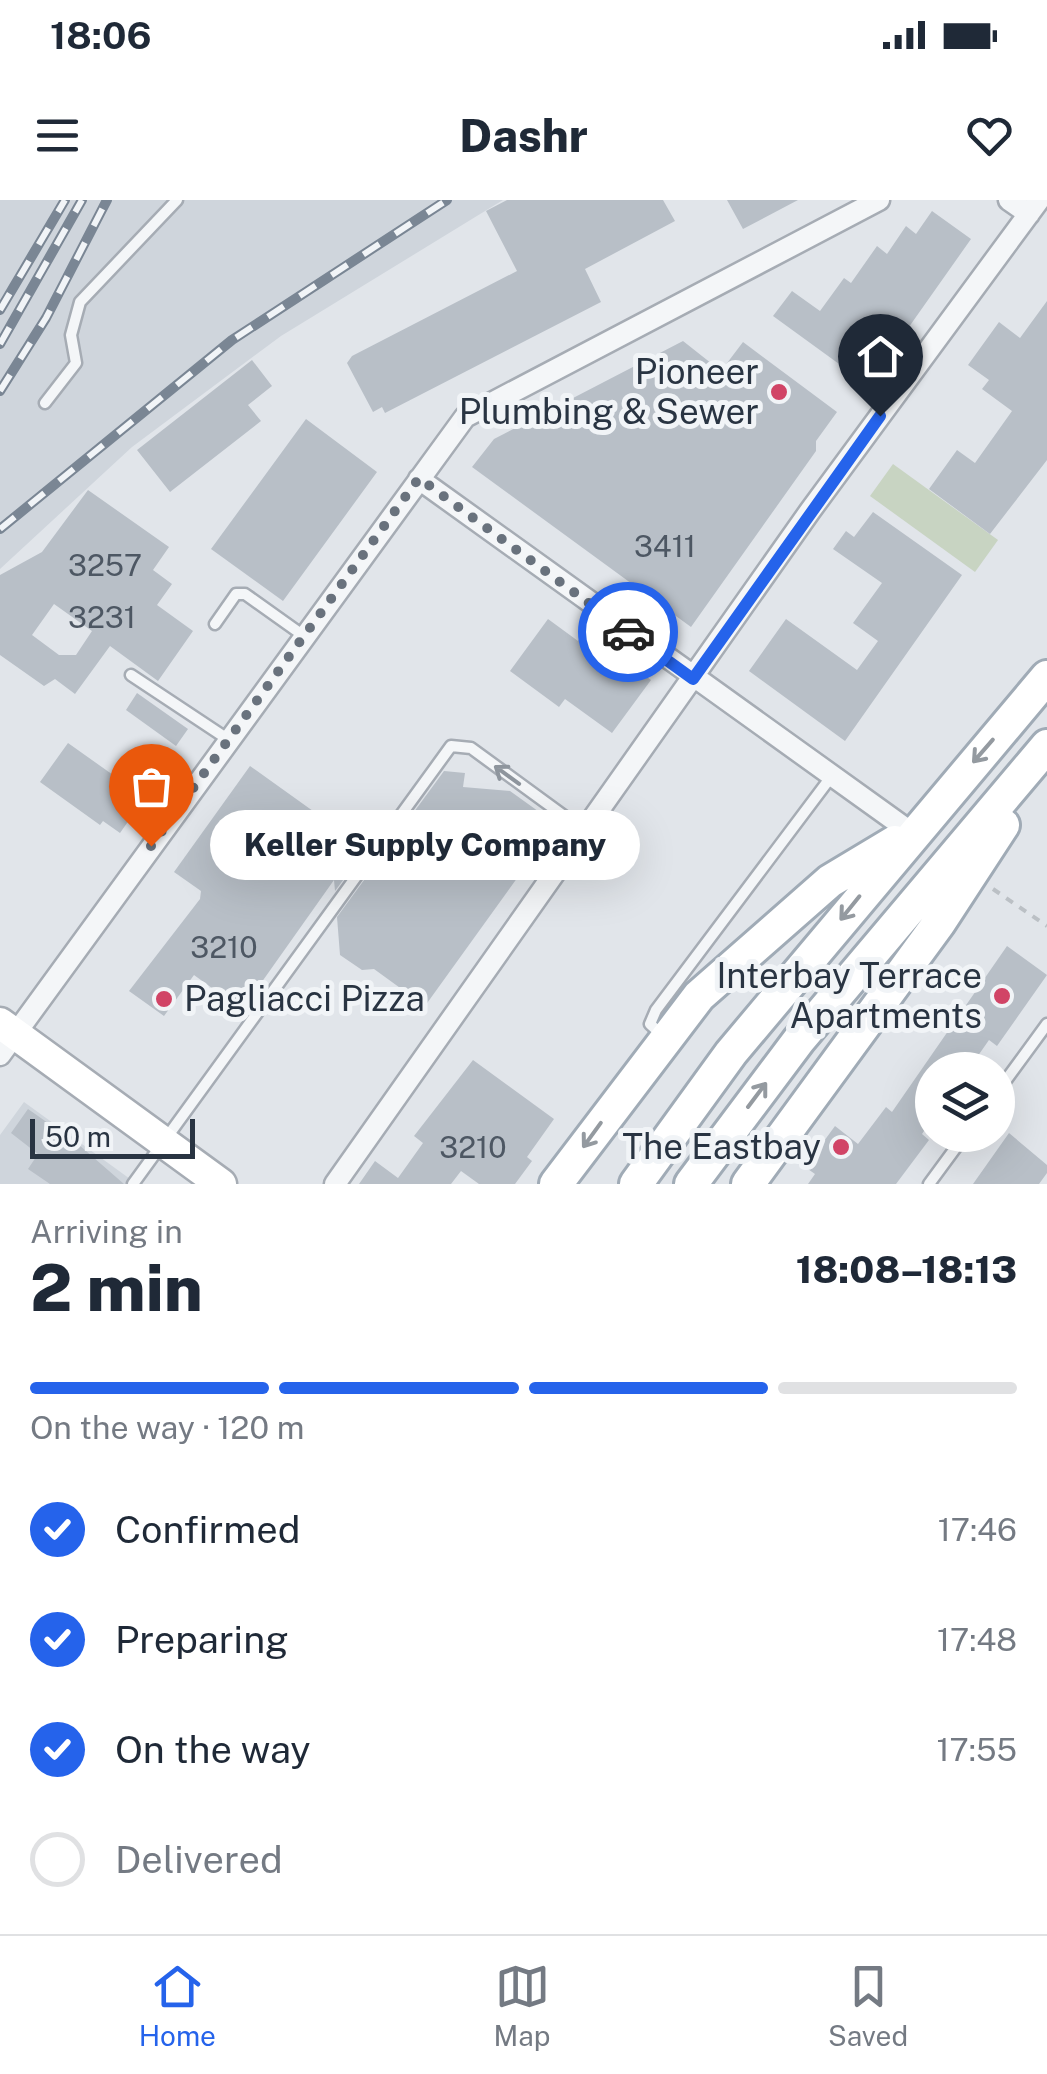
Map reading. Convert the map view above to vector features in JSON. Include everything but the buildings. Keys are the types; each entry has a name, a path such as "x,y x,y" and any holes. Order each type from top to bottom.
{"main road":[{"path":"636,1184 731,1053 1047,677"},
{"path":"691,1184 799,1040 1047,750"},
{"path":"748,1184 939,923 1047,750"},
{"path":"556,1184 699,996 830,881 912,833"},
{"path":"5,1037 221,1184"}],"street":[{"path":"5,1037 465,417 879,200"},
{"path":"335,1184 1034,207 1009,200"},
{"path":"419,478 693,679 912,833"}],"lane":[{"path":"46,403 76,363 71,335 80,302 177,200"},
{"path":"214,624 236,594 245,594 304,636"},
{"path":"131,675 228,740"},
{"path":"133,1184 451,746 471,748 586,832"},
{"path":"665,1039 650,1024 656,1010 831,777"},
{"path":"1015,1068 1047,1024"},
{"path":"929,1184 953,1152"}],"path":[{"path":"990,886 1047,926"}],"shaded area":[{"path":"0,200 503,200 281,336 132,447 0,569"},
{"path":"24,1102 137,1184 0,1184 0,1135"}],"green space":[{"path":"893,464 998,540 975,572 870,496"}],"railway":[{"path":"0,310 65,200"},
{"path":"0,344 82,200"},
{"path":"0,391 46,318 107,200"},
{"path":"0,529 232,340 447,200"}],"way so far":[{"path":"151,846 419,478 628,632"}],"place":[{"name":"Pioneer Plumbing & Sewer","path":"779,392"},
{"name":"Keller Supply Company","path":"151,846"},
{"name":"Interbay Terrace Apartments","path":"1002,996"},
{"name":"Pagliacci Pizza","path":"164,999"},
{"name":"The Eastbay","path":"841,1147"}],"route":[{"path":"628,632 693,679 880,416"}]}
